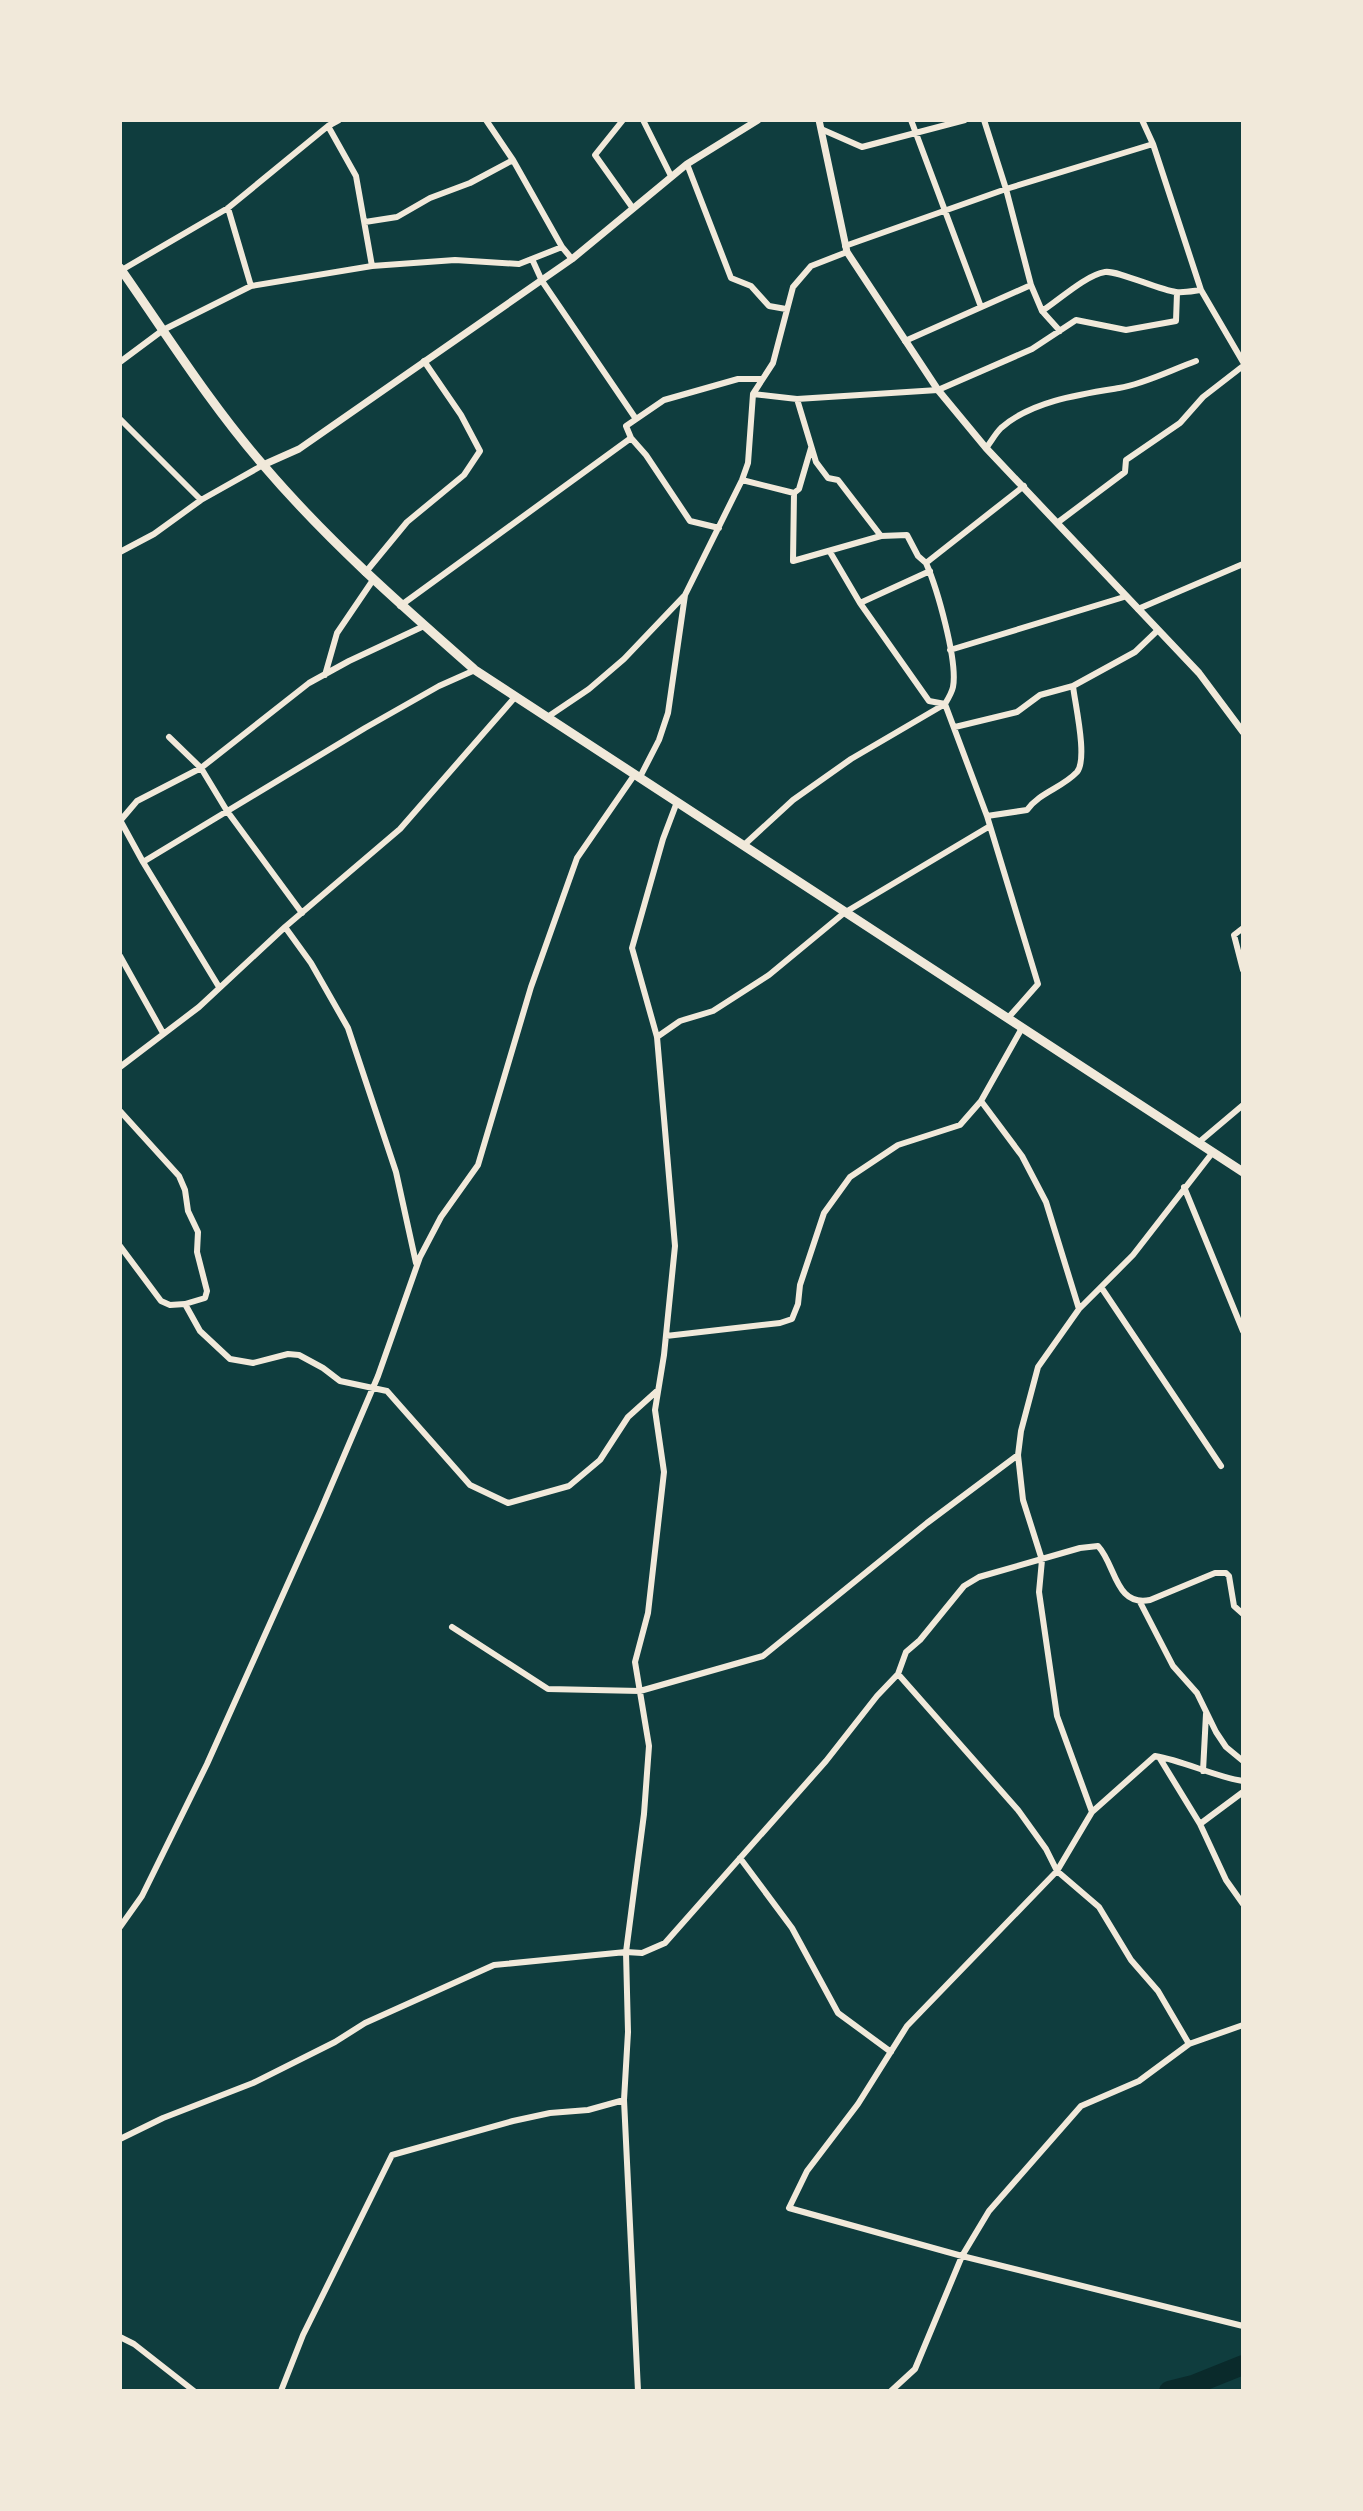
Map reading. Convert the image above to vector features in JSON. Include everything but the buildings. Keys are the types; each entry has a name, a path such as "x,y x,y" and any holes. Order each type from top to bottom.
{"main road":[{"path":"120,270 217,408 263,465 318,526 400,606 475,670 1243,1172"}],"street":[{"path":"120,270 228,208 339,120"},
{"path":"486,120 572,259"},
{"path":"623,120 595,155 632,207"},
{"path":"643,120 671,176"},
{"path":"120,552 154,534 201,500 263,465 299,449 572,259 687,164 758,120"},
{"path":"911,120 981,307"},
{"path":"820,124 862,147 965,120"},
{"path":"984,120 1031,285 1042,311 1060,331"},
{"path":"1057,523 1125,472 1126,460 1180,423 1203,397 1243,364 1201,290 1153,144 1142,120"},
{"path":"820,124 846,249 938,390 986,448 1199,673 1243,732"},
{"path":"328,126 356,176 372,266"},
{"path":"549,716 589,689 624,659 685,595 742,480 748,463 753,394 773,363 793,287 811,266 846,249 1006,189 1153,144"},
{"path":"365,222 397,217 430,198 470,183 513,160"},
{"path":"687,164 731,278 751,286 769,306 786,309"},
{"path":"228,208 251,286"},
{"path":"120,362 163,330 251,286 372,266 455,260 519,264 562,247"},
{"path":"532,259 542,281 636,419"},
{"path":"1042,311 1093,276 1106,271 1177,293 1201,290"},
{"path":"905,341 1031,285"},
{"path":"753,394 797,399 938,390 1032,349 1076,320 1126,330 1176,321 1177,293"},
{"path":"325,675 337,633 369,576 407,522 464,475 480,451 461,415 424,361"},
{"path":"986,448 1001,428 1023,414 1057,401 1102,389 1120,388 1196,361"},
{"path":"719,528 690,521 631,438 626,426 664,400 738,379 761,379"},
{"path":"797,399 816,462 828,478 838,480 881,536"},
{"path":"120,419 201,500"},
{"path":"400,606 631,438"},
{"path":"794,493 799,489 811,448"},
{"path":"742,480 794,493"},
{"path":"926,563 1024,486"},
{"path":"744,845 793,800 851,759 945,704 953,686 950,650 930,571 907,535 881,536 793,561 794,493"},
{"path":"830,552 860,603 929,701 945,704"},
{"path":"1138,609 1243,564"},
{"path":"860,603 930,571"},
{"path":"120,1927 142,1896 207,1764 373,1387 417,1266 441,1217 478,1165 531,987 577,858 638,776 659,740 668,713 685,595"},
{"path":"950,650 1124,597"},
{"path":"219,987 120,820 137,801 201,768 309,683 424,626"},
{"path":"955,727 1017,712 1040,695 1073,686 1135,652 1158,630"},
{"path":"143,862 427,693 475,670"},
{"path":"987,816 1027,810 1035,799 1077,772 1082,760 1073,686"},
{"path":"120,1067 199,1007 285,927 400,829 516,696"},
{"path":"945,704 987,816 1038,984 1008,1018"},
{"path":"169,737 201,768 227,811 302,913"},
{"path":"638,2391 624,2100 628,2032 626,1952 644,1814 649,1746 635,1662 648,1613 664,1472 655,1410 675,1246 657,1037 632,948 677,802"},
{"path":"657,1037 680,1021 713,1011 769,975 844,913 990,826"},
{"path":"285,927 311,963 348,1028 396,1172 417,1266"},
{"path":"1243,928 1234,935 1243,970"},
{"path":"120,956 163,1033"},
{"path":"666,1336 792,1319 824,1213 850,1177 898,1145 960,1125 981,1101 1022,1028"},
{"path":"981,1101 1022,1156 1046,1202 1079,1309"},
{"path":"1198,1143 1243,1105"},
{"path":"120,1111 179,1176 188,1211 198,1232 197,1252 207,1291 205,1298 185,1304 170,1305 161,1301 120,1246"},
{"path":"1092,1812 1057,1716 1039,1592 1042,1560 1023,1500 1018,1455 1021,1431 1038,1367 1079,1309 1133,1255 1213,1152"},
{"path":"1184,1187 1243,1331"},
{"path":"1101,1287 1221,1466"},
{"path":"185,1304 200,1331 230,1359 253,1363 288,1354 299,1355 340,1381 387,1391 470,1485 508,1503 569,1486 600,1460 628,1417 658,1390"},
{"path":"452,1627 548,1689 640,1691 763,1656 927,1523 1018,1455"},
{"path":"120,2139 163,2118 253,2083 335,2042 365,2023 494,1965 642,1953 665,1943 826,1761 898,1674 906,1652 972,1580 1098,1546 1107,1557 1121,1591 1132,1600 1140,1602 1223,1573 1229,1576 1234,1606 1243,1614"},
{"path":"1140,1602 1173,1666 1197,1693 1226,1747 1243,1761"},
{"path":"898,1674 1018,1810 1046,1849 1057,1871 1099,1907 1131,1960 1158,1991 1189,2044"},
{"path":"1203,1771 1206,1710"},
{"path":"1243,1781 1155,1756 1092,1812 1057,1871 907,2026 858,2104 807,2171 789,2208 962,2256 1243,2326"},
{"path":"1159,1757 1200,1824 1226,1880 1243,1904"},
{"path":"1200,1824 1243,1792"},
{"path":"740,1858 792,1928 838,2013 891,2052"},
{"path":"891,2391 915,2369 962,2256 989,2211 1081,2106 1139,2081 1189,2044 1243,2025"},
{"path":"281,2391 303,2335 392,2155 513,2121 550,2113 588,2110 624,2100"},
{"path":"120,2337 134,2344 194,2391"}],"waterway":[{"path":"1169,2391 1243,2365"}]}
